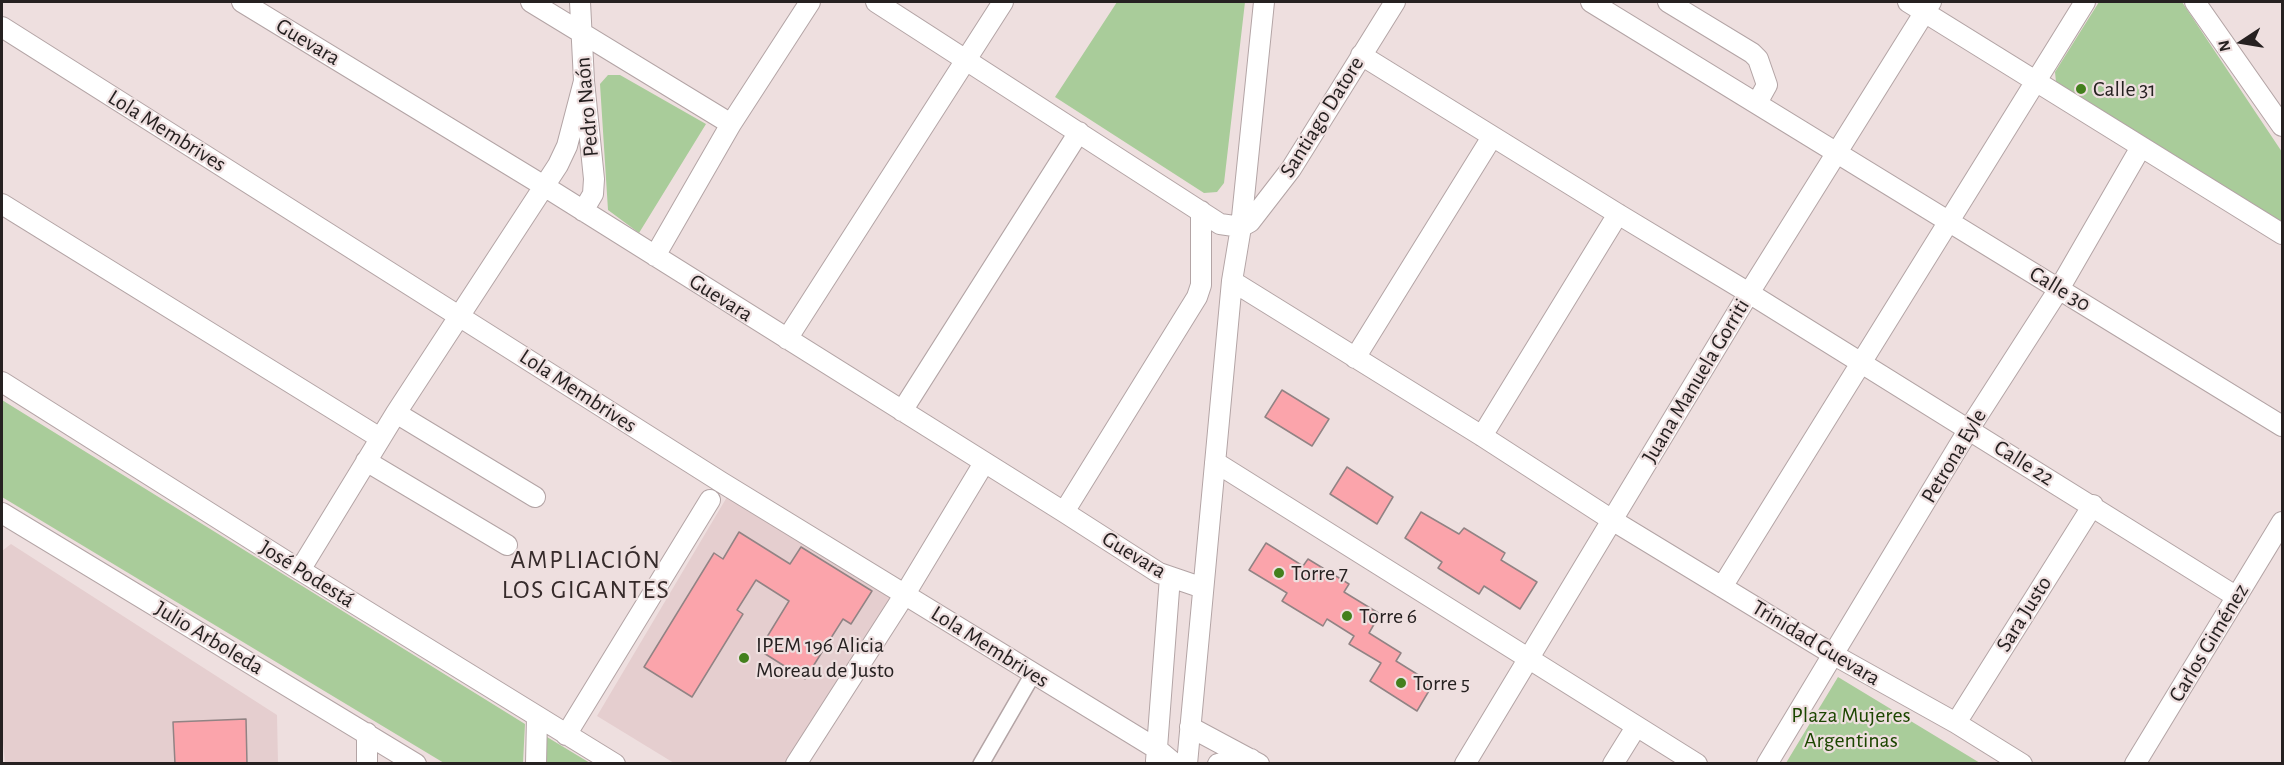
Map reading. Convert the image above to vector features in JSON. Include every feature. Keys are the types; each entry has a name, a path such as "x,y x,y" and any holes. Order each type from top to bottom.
{"street":[{"name":"Guevara","path":"242,2 544,186 1159,573 1203,588"},
{"path":"531,2 731,124"},
{"name":"Pedro Naón","path":"580,2 584,81 594,179 593,194 583,211"},
{"path":"654,256 731,124 810,2"},
{"path":"876,2 1220,224 1241,227"},
{"path":"787,339 968,60 1003,2"},
{"path":"1186,764 1232,281 1241,227 1264,2"},
{"name":"Santiago Datore","path":"1241,227 1250,222 1291,169 1395,2"},
{"name":"Calle 30","path":"1591,2 2283,426"},
{"path":"1668,2 1752,53 1758,59 1767,85 1757,103"},
{"path":"1722,587 2085,2"},
{"path":"2195,2 2283,126"},
{"path":"1921,5 2035,81 2283,234"},
{"name":"Juana Manuela Gorriti","path":"1465,764 1749,293 1838,152 1921,5"},
{"name":"Lola Membrives","path":"2,27 721,482 1034,674 1156,757 1175,764"},
{"name":"Calle 22","path":"1361,55 1969,429 2237,597"},
{"path":"300,570 380,438 558,165 567,146 584,81"},
{"path":"902,411 1079,132"},
{"path":"1356,358 1492,137"},
{"name":"Petrona Eyle","path":"1767,764 1969,429 2058,288 2141,147"},
{"path":"2,204 380,438"},
{"path":"1064,512 1197,297 1200,285 1202,211"},
{"path":"1482,436 1618,214"},
{"name":"Trinidad Guevara","path":"1232,281 1482,436 1612,520 1834,655 1956,723 2022,764"},
{"name":"José Podestá","path":"2,382 300,570 615,764"},
{"path":"396,413 535,497"},
{"path":"366,461 507,545"},
{"path":"1215,462 1697,764"},
{"path":"796,764 905,594 984,463"},
{"path":"566,735 710,500"},
{"name":"Sara Justo","path":"1956,723 2092,506"},
{"name":"Julio Arboleda","path":"2,513 416,764"},
{"name":"Carlos Giménez","path":"2135,764 2283,522"},
{"path":"1156,757 1170,577"},
{"path":"981,764 1034,674"},
{"path":"536,764 537,717"},
{"path":"1190,727 1255,761"},
{"path":"1613,764 1636,727"},
{"path":"367,733 367,764"},
{"path":"1218,764 1255,761"}],"shaded area":[{"name":"IPEM 196 Alicia Moreau de Justo","path":"727,497 894,599 788,763 674,763 597,716"},
{"path":"11,544 277,715 278,763 5,763 2,733 2,551"}],"green space":[{"path":"1117,2 1245,2 1224,183 1217,192 1204,193 1055,97"},
{"path":"2099,2 2182,2 2282,152 2282,222 2056,82 2055,72"},
{"path":"608,75 620,75 706,124 639,233 608,210 600,84"},
{"path":"2,400 525,724 523,763 444,763 2,497"},
{"name":"Plaza Mujeres Argentinas","path":"1838,677 1980,763 1786,763"},
{"path":"547,737 590,763 546,763"}],"building":[{"path":"1282,390 1329,419 1312,446 1265,417"},
{"path":"1347,467 1393,497 1377,524 1330,494"},
{"path":"1421,512 1459,534 1464,528 1505,553 1501,560 1537,582 1520,609 1484,586 1479,594 1438,568 1442,562 1405,538"},
{"path":"739,532 790,564 801,547 872,591 851,624 843,619 805,679 759,650 789,601 756,580 737,610 743,614 692,697 644,667 714,553 723,559"},
{"path":"1266,543 1303,566 1308,559 1349,584 1344,592 1380,614 1369,633 1401,653 1396,661 1433,684 1417,711 1370,681 1381,663 1349,644 1354,636 1327,619 1323,626 1282,601 1287,593 1249,570"},
{"path":"246,719 247,764 175,764 173,722"}],"place":[{"name":"Calle 31","path":"2081,89"},
{"name":"Torre 7","path":"1279,573"},
{"name":"Torre 6","path":"1347,616"},
{"name":"IPEM 196 Alicia Moreau de Justo","path":"744,658"},
{"name":"Torre 5","path":"1401,683"}],"district":[{"name":"AMPLIACIÓN LOS GIGANTES","path":"586,575"}]}
